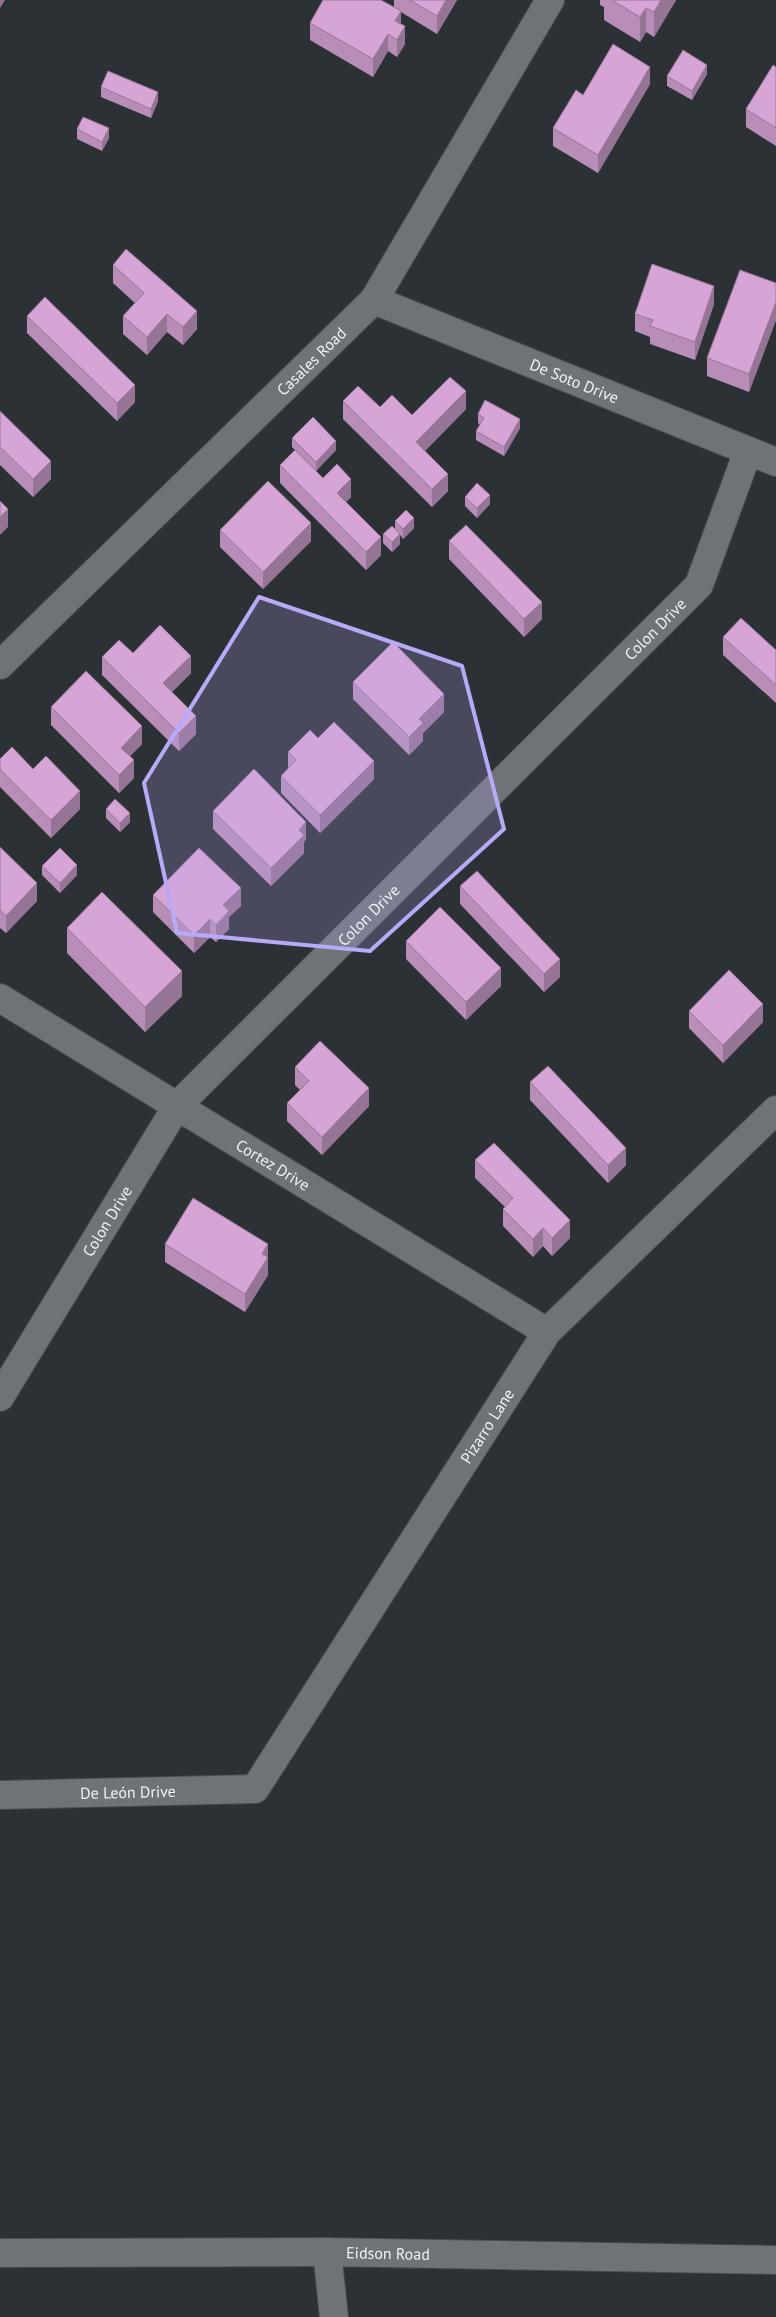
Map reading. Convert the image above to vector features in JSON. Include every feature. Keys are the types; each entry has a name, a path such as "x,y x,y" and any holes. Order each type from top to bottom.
{"street":[{"name":"Casales Road","path":"0,665 374,300 550,0"},
{"name":"De Soto Drive","path":"374,300 776,462"},
{"name":"Colon Drive","path":"0,1397 177,1106 699,585 748,451"},
{"name":"Cortez Drive","path":"0,998 547,1332"},
{"name":"Pizarro Lane","path":"255,1789 547,1332 776,1110"},
{"name":"De León Drive","path":"0,1795 255,1789"},
{"name":"Eidson Road","path":"0,2253 327,2252 776,2260"},
{"path":"327,2252 334,2317"}],"highlighted area":[{"path":"259,597 462,666 504,829 370,951 177,933 144,783"}],"building":[{"path":"323,0 381,0 401,11 395,21 405,26 397,40 388,34 373,59 310,23"},
{"path":"410,0 446,0 437,16"},
{"path":"612,0 661,0 654,12 646,8 640,17"},
{"path":"613,44 650,67 598,155 553,128 576,90 583,95"},
{"path":"683,50 707,65 692,91 667,76"},
{"path":"773,65 776,67 776,128 746,109"},
{"path":"108,71 158,92 151,109 101,87"},
{"path":"83,117 109,128 102,142 77,129"},
{"path":"126,249 197,311 183,327 167,314 147,337 123,316 144,293 113,265"},
{"path":"652,264 714,286 695,342 650,326 653,320 635,314"},
{"path":"740,270 776,283 776,302 749,374 707,358"},
{"path":"45,297 135,385 117,403 27,316"},
{"path":"450,377 466,391 416,442 448,474 432,489 343,401 358,386 380,407 392,395 412,415"},
{"path":"485,400 520,419 504,447 476,431 484,418 478,414"},
{"path":"0,411 51,461 33,479 0,447"},
{"path":"313,417 336,441 316,462 292,438"},
{"path":"295,450 323,478 337,464 351,479 337,493 381,537 366,552 280,465"},
{"path":"268,481 311,523 263,572 220,530"},
{"path":"477,483 490,495 477,508 465,497"},
{"path":"0,501 8,509 0,517"},
{"path":"406,510 414,518 403,529 395,521"},
{"path":"466,525 542,602 524,619 449,541"},
{"path":"392,526 400,534 392,542 383,534"},
{"path":"741,618 776,650 776,685 723,637"},
{"path":"160,625 191,656 163,683 196,716 179,733 102,657 119,640 133,653"},
{"path":"393,642 444,694 419,719 423,723 409,737 353,682"},
{"path":"86,671 142,726 121,748 134,760 119,775 51,707"},
{"path":"334,722 374,761 320,815 281,776 296,760 288,752 310,730 318,738"},
{"path":"12,747 33,769 46,756 80,791 51,820 0,769 0,759"},
{"path":"254,769 306,822 299,830 304,835 271,868 213,811"},
{"path":"115,799 130,813 120,823 106,809"},
{"path":"0,847 37,883 6,916 0,910"},
{"path":"60,848 77,865 60,883 42,866"},
{"path":"199,848 241,888 223,905 229,911 216,925 210,919 194,935 153,895"},
{"path":"477,871 560,959 544,974 460,886"},
{"path":"102,892 182,971 145,1007 67,928"},
{"path":"440,907 501,968 466,1002 406,941"},
{"path":"729,970 763,1004 723,1045 689,1011"},
{"path":"320,1041 369,1088 322,1137 287,1103 309,1081 295,1067"},
{"path":"548,1066 626,1148 608,1165 530,1082"},
{"path":"494,1143 570,1220 552,1238 543,1228 533,1239 503,1209 513,1198 475,1160"},
{"path":"193,1198 268,1244 262,1254 268,1257 245,1294 165,1244"}]}
